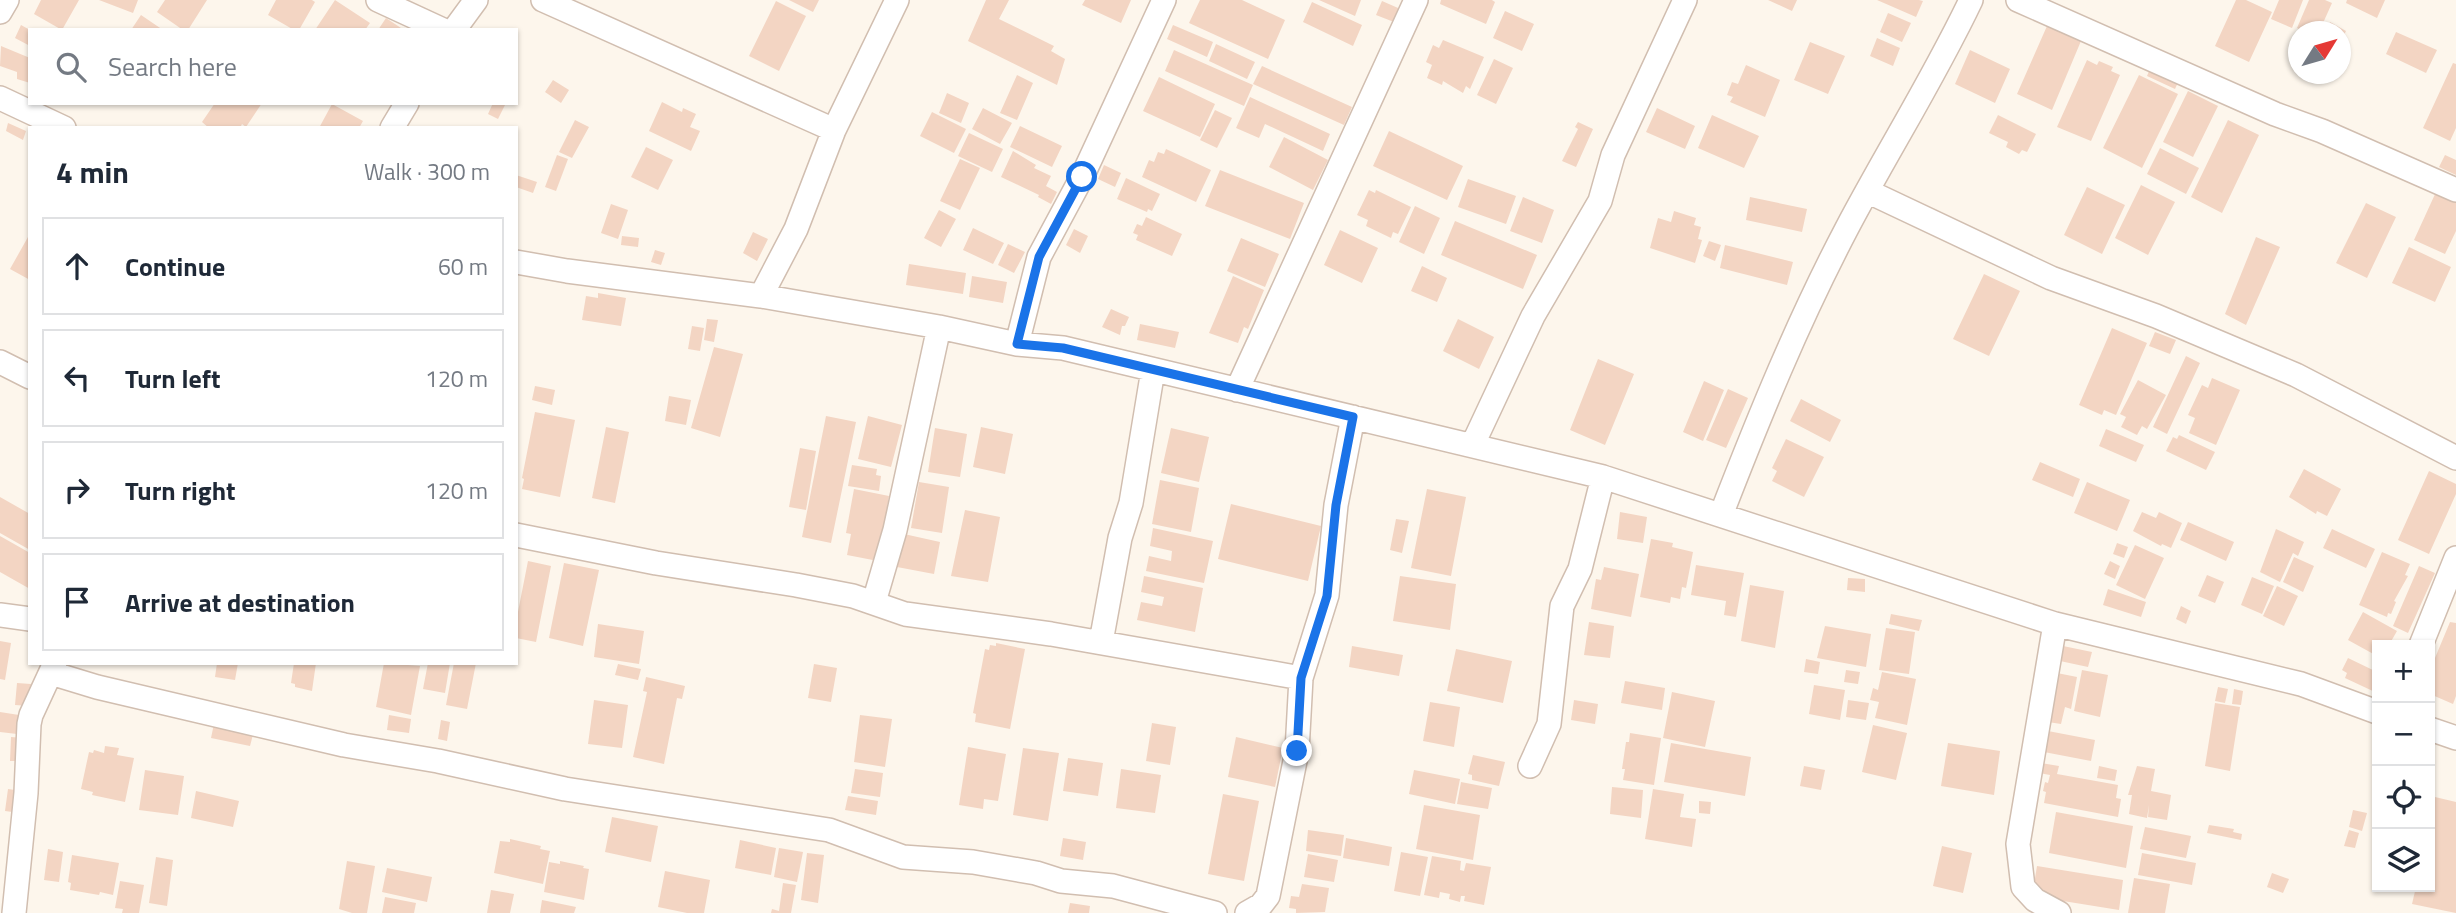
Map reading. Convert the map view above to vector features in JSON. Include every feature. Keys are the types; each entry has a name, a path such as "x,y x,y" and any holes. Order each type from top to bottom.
{"street":[{"path":"0,12 7,0"},
{"path":"378,0 439,28"},
{"path":"455,28 476,0"},
{"path":"543,0 834,130"},
{"path":"761,296 796,229 834,130 897,0"},
{"path":"1017,344 1039,257 1082,177 1164,0"},
{"path":"1237,390 1416,0"},
{"path":"1473,444 1533,316 1600,201 1613,155 1685,0"},
{"path":"1721,515 1769,390 1815,290 1952,40 1971,0"},
{"path":"2018,0 2275,114 2333,136 2456,190"},
{"path":"1,100 60,126"},
{"path":"393,126 406,105"},
{"path":"1867,191 2051,278 2156,316 2295,375 2456,457"},
{"path":"518,262 761,296 939,327 1017,344 1063,348 1473,444 1602,477 2054,625 2301,684 2372,710"},
{"path":"874,602 895,530 939,327"},
{"path":"0,362 28,376"},
{"path":"1101,642 1120,538 1130,503 1153,370"},
{"path":"1247,913 1261,905 1268,896 1297,751 1301,678 1327,596 1336,505 1353,417"},
{"path":"1530,766 1549,724 1562,606 1580,569 1602,477"},
{"path":"518,535 656,563 796,585 874,602 905,614 1101,642 1301,678"},
{"path":"2423,640 2456,558"},
{"path":"0,615 28,619"},
{"path":"2054,625 2018,844 2023,887 2035,900 2059,913"},
{"path":"14,913 26,793 29,724 53,668 97,687 344,745 438,761 565,789 830,830 903,857 973,862 1036,873 1061,881 1113,887 1215,913"},
{"path":"2435,731 2456,738"}],"building":[{"path":"41,0 79,0 63,28 34,14"},
{"path":"99,0 138,0 133,13"},
{"path":"165,0 207,0 189,28 180,28 157,12"},
{"path":"276,0 315,2 300,28 291,28 268,15"},
{"path":"335,0 370,23 366,28 316,28"},
{"path":"789,0 819,0 813,12"},
{"path":"986,0 1009,0 999,19 1054,46 1051,51 1065,59 1057,85 968,41"},
{"path":"1085,0 1131,0 1121,23 1082,5"},
{"path":"1200,0 1242,0 1285,20 1268,59 1189,23"},
{"path":"1319,0 1361,0 1355,16"},
{"path":"1441,0 1495,2 1486,24 1440,4"},
{"path":"1768,0 1797,0 1792,11"},
{"path":"1877,0 1919,0 1923,1 1916,17"},
{"path":"2236,0 2246,0 2272,12 2249,62 2215,46"},
{"path":"2279,0 2303,0 2295,21 2288,21 2288,26 2271,19"},
{"path":"2309,0 2332,3 2324,21 2300,21"},
{"path":"2347,0 2385,0 2377,18 2346,3"},
{"path":"776,1 806,16 779,71 749,56"},
{"path":"1382,1 1405,11 1399,24 1376,15"},
{"path":"1312,2 1362,25 1353,46 1303,22"},
{"path":"1505,11 1534,24 1522,51 1493,38"},
{"path":"1888,13 1911,23 1902,42 1880,32"},
{"path":"141,15 160,28 132,28"},
{"path":"386,18 401,28 379,28"},
{"path":"21,25 28,29 28,45 15,38"},
{"path":"1173,25 1213,42 1207,57 1167,39"},
{"path":"2047,26 2081,41 2052,110 2017,94"},
{"path":"2396,32 2437,50 2426,73 2386,54"},
{"path":"1877,38 1900,48 1893,66 1870,56"},
{"path":"1443,40 1484,57 1470,89 1466,86 1463,93 1443,81 1442,85 1427,78 1432,65 1426,62 1433,45 1439,48"},
{"path":"1810,42 1845,56 1828,94 1794,80"},
{"path":"1216,44 1255,62 1247,79 1209,61"},
{"path":"1,46 28,57 28,82 17,79 17,72 0,66"},
{"path":"1174,50 1253,85 1244,106 1165,71"},
{"path":"1970,50 2010,69 1995,103 1955,84"},
{"path":"1494,59 1513,68 1496,104 1477,95"},
{"path":"2087,60 2097,65 2099,61 2113,67 2111,71 2120,75 2091,141 2057,127"},
{"path":"2453,63 2456,64 2456,128 2450,141 2423,128"},
{"path":"2152,64 2180,78 2175,89 2147,76"},
{"path":"1746,65 1780,80 1765,117 1730,102 1733,97 1727,95 1732,82 1738,84"},
{"path":"1262,66 1352,107 1344,125 1253,84"},
{"path":"1017,75 1033,83 1017,120 1000,113"},
{"path":"2139,75 2178,94 2142,168 2103,148"},
{"path":"1159,77 1215,104 1200,137 1143,111"},
{"path":"553,80 569,90 561,103 545,92"},
{"path":"2188,91 2218,106 2193,157 2163,142"},
{"path":"947,93 969,103 961,123 939,113"},
{"path":"1250,97 1330,134 1323,151 1265,124 1259,138 1236,128"},
{"path":"662,102 682,112 683,108 696,114 690,127 700,131 691,151 649,131"},
{"path":"214,105 261,105 247,126 207,126 202,122"},
{"path":"331,105 363,121 360,126 320,126"},
{"path":"492,105 505,105 498,119 488,114"},
{"path":"983,108 1012,123 1000,144 972,129"},
{"path":"1657,108 1695,126 1685,149 1646,132"},
{"path":"1215,110 1232,118 1217,148 1200,140"},
{"path":"932,112 966,129 954,153 920,136"},
{"path":"1712,115 1759,136 1744,168 1698,148"},
{"path":"1998,115 2036,134 2027,152 2022,150 2019,154 2006,147 2008,142 1989,133"},
{"path":"575,120 589,127 572,158 559,152"},
{"path":"2228,120 2259,135 2222,213 2191,197"},
{"path":"1578,122 1593,129 1576,167 1562,161 1578,129 1575,127"},
{"path":"8,123 26,131 23,140 6,131"},
{"path":"1020,126 1062,146 1052,167 1010,147"},
{"path":"1389,131 1463,166 1447,200 1373,166"},
{"path":"969,133 1003,149 992,172 958,156"},
{"path":"1284,137 1328,160 1313,190 1269,167"},
{"path":"646,147 673,160 658,190 631,177"},
{"path":"2160,148 2199,168 2186,194 2147,174"},
{"path":"1166,149 1211,170 1196,202 1142,177 1149,160 1154,162 1158,152 1164,154"},
{"path":"1013,151 1036,165 1034,168 1051,176 1046,186 1057,192 1051,204 1038,197 1039,195 1001,177"},
{"path":"557,155 568,159 556,191 545,187"},
{"path":"2445,155 2456,160 2456,175 2439,167"},
{"path":"960,159 980,168 960,210 940,201"},
{"path":"1104,165 1121,173 1115,187 1098,179"},
{"path":"1220,170 1304,203 1290,239 1205,206"},
{"path":"518,176 537,182 533,193 518,188"},
{"path":"1126,178 1160,194 1152,211 1148,209 1147,212 1117,199"},
{"path":"1468,179 1516,196 1506,224 1458,207"},
{"path":"2141,185 2175,202 2148,255 2115,238"},
{"path":"2087,187 2125,205 2102,254 2064,235"},
{"path":"1369,190 1375,193 1376,190 1411,207 1398,234 1393,232 1391,238 1366,226 1368,220 1357,215"},
{"path":"2436,192 2456,201 2456,231 2445,254 2414,240"},
{"path":"1523,197 1554,210 1542,243 1510,231"},
{"path":"1750,197 1807,209 1802,232 1746,220"},
{"path":"2366,203 2396,217 2367,278 2336,263"},
{"path":"611,204 628,210 618,239 601,233"},
{"path":"1415,206 1440,218 1424,254 1399,242"},
{"path":"939,210 956,219 941,247 924,238"},
{"path":"1674,211 1696,218 1694,225 1701,227 1698,239 1702,240 1695,263 1650,248 1658,218 1671,222"},
{"path":"1146,217 1182,234 1172,256 1136,240 1138,235 1133,233 1137,224 1142,226"},
{"path":"1455,221 1537,255 1523,289 1441,255"},
{"path":"973,228 1004,243 993,264 963,250"},
{"path":"1074,229 1088,236 1080,253 1066,245"},
{"path":"1340,230 1378,248 1362,283 1324,265"},
{"path":"753,232 768,239 757,261 743,253"},
{"path":"622,236 639,238 638,247 621,245"},
{"path":"28,237 28,279 10,269"},
{"path":"2256,237 2280,247 2246,325 2225,314"},
{"path":"1241,238 1279,254 1265,287 1227,271"},
{"path":"1709,241 1721,245 1715,261 1703,256"},
{"path":"1008,244 1025,252 1014,273 998,265"},
{"path":"1725,245 1793,262 1787,285 1720,268"},
{"path":"2409,247 2451,267 2435,302 2392,283"},
{"path":"655,250 665,253 661,265 651,262"},
{"path":"909,264 966,273 963,294 906,285"},
{"path":"1422,266 1447,278 1437,302 1411,291"},
{"path":"1984,274 2020,291 1989,356 1953,339"},
{"path":"972,276 1007,282 1003,303 969,297"},
{"path":"1233,276 1264,290 1248,329 1244,327 1238,343 1209,333"},
{"path":"598,293 626,298 621,326 582,320 586,296 598,298"},
{"path":"1111,309 1129,317 1125,326 1122,326 1120,335 1102,327"},
{"path":"707,319 718,320 714,342 704,340"},
{"path":"1458,319 1494,337 1479,369 1443,351"},
{"path":"1140,324 1179,332 1175,348 1137,340"},
{"path":"692,326 704,328 700,351 688,349"},
{"path":"2112,328 2147,343 2116,415 2104,410 2102,415 2079,405"},
{"path":"2155,332 2176,340 2170,354 2149,346"},
{"path":"714,347 743,354 720,437 691,428"},
{"path":"2186,356 2200,363 2167,434 2153,427"},
{"path":"1598,359 1634,374 1605,445 1570,430"},
{"path":"2212,378 2240,390 2216,445 2189,433 2195,418 2188,415 2202,385 2208,388"},
{"path":"2138,380 2166,395 2147,429 2142,426 2137,435 2121,427 2126,417 2120,414"},
{"path":"1704,381 1724,390 1703,441 1683,432"},
{"path":"535,386 555,390 552,405 532,400"},
{"path":"1728,389 1748,398 1726,448 1706,440"},
{"path":"669,396 691,400 686,425 665,421"},
{"path":"1801,399 1841,420 1830,442 1790,421"},
{"path":"535,412 575,420 560,497 522,489"},
{"path":"826,416 856,422 831,543 802,537"},
{"path":"868,416 902,425 891,467 858,459"},
{"path":"606,427 629,432 615,503 592,498"},
{"path":"981,427 1013,434 1005,474 973,467"},
{"path":"935,428 967,434 960,477 928,472"},
{"path":"1171,428 1209,437 1199,482 1161,473"},
{"path":"2106,429 2144,445 2136,462 2099,446"},
{"path":"2179,435 2215,452 2206,470 2166,451 2173,437 2177,439"},
{"path":"1786,439 1824,457 1804,497 1772,481 1777,471 1772,468"},
{"path":"800,448 816,451 806,510 789,507"},
{"path":"2040,462 2080,479 2073,497 2032,480"},
{"path":"852,465 877,469 876,475 881,476 879,491 848,486"},
{"path":"2304,469 2341,489 2327,516 2317,511 2316,514 2289,497"},
{"path":"2429,471 2456,484 2456,494 2429,554 2398,540"},
{"path":"1160,480 1199,488 1191,532 1152,524"},
{"path":"919,482 949,487 942,533 911,528"},
{"path":"2087,482 2130,500 2117,531 2074,513"},
{"path":"854,489 889,496 878,561 847,555 851,534 846,533"},
{"path":"1427,489 1466,497 1451,576 1411,568"},
{"path":"0,497 28,513 28,549 0,533"},
{"path":"1231,504 1321,526 1308,581 1218,559"},
{"path":"965,510 1000,517 988,582 951,576"},
{"path":"1620,512 1647,517 1643,543 1617,539"},
{"path":"2142,512 2156,518 2159,512 2182,523 2171,548 2162,544 2161,546 2133,531"},
{"path":"1396,519 1409,521 1402,553 1390,550"},
{"path":"2188,522 2234,542 2226,561 2180,540"},
{"path":"1153,528 1213,541 1204,583 1146,571 1149,556 1171,561 1172,551 1150,546"},
{"path":"2276,529 2304,542 2298,556 2293,553 2280,582 2260,572"},
{"path":"2332,529 2375,549 2366,568 2323,548"},
{"path":"904,534 940,542 934,574 897,567"},
{"path":"0,536 28,552 28,588 0,572"},
{"path":"1651,539 1673,543 1672,547 1693,552 1686,588 1682,587 1680,599 1671,597 1670,603 1640,597"},
{"path":"2117,543 2128,547 2124,558 2113,554"},
{"path":"2135,545 2164,558 2145,599 2116,585"},
{"path":"2382,552 2410,564 2405,575 2408,576 2394,601 2396,602 2391,614 2388,613 2387,617 2359,605"},
{"path":"2294,557 2314,566 2303,592 2283,582"},
{"path":"528,561 551,566 536,642 518,638 518,612"},
{"path":"2110,561 2120,566 2115,579 2104,574"},
{"path":"564,563 599,570 583,646 549,638"},
{"path":"1696,565 1744,573 1736,617 1724,615 1726,601 1691,595"},
{"path":"2419,566 2435,573 2408,633 2393,626"},
{"path":"1604,567 1639,574 1631,617 1591,609 1596,579 1601,580"},
{"path":"2207,575 2224,582 2215,603 2198,596"},
{"path":"1144,576 1203,588 1195,632 1137,620 1141,602 1162,606 1164,597 1141,592"},
{"path":"1400,576 1456,584 1450,630 1393,621"},
{"path":"2252,577 2274,586 2262,614 2241,605"},
{"path":"1848,578 1865,579 1865,592 1847,590"},
{"path":"1750,585 1784,591 1775,648 1741,641"},
{"path":"2277,586 2298,596 2284,626 2263,616"},
{"path":"2108,589 2146,602 2141,617 2103,605"},
{"path":"2181,606 2191,611 2186,624 2176,619"},
{"path":"2363,612 2397,631 2392,640 2372,640 2372,653 2348,640"},
{"path":"1891,614 1922,620 1919,631 1889,624"},
{"path":"1589,622 1614,626 1610,658 1584,655"},
{"path":"2450,622 2456,623 2456,696 2453,704 2435,696 2435,658"},
{"path":"598,624 644,631 639,664 594,657"},
{"path":"1825,626 1871,634 1866,667 1817,658"},
{"path":"1886,628 1915,632 1909,674 1879,670"},
{"path":"0,641 11,643 5,680 0,679"},
{"path":"996,643 1025,649 1010,729 975,722 976,714 973,713 985,649 989,650 990,645 996,646"},
{"path":"1352,646 1403,655 1399,676 1349,667"},
{"path":"2063,646 2092,652 2088,667 2060,661"},
{"path":"1456,649 1512,661 1503,703 1447,691"},
{"path":"2348,658 2372,670 2372,691 2345,678 2347,673 2342,670"},
{"path":"1806,659 1820,662 1818,674 1804,672"},
{"path":"618,664 641,669 638,680 615,675"},
{"path":"814,664 837,668 831,702 808,698"},
{"path":"217,665 238,665 235,680 215,677"},
{"path":"294,665 316,665 312,691 295,687 295,684 291,683"},
{"path":"384,665 420,666 411,715 376,707"},
{"path":"428,665 450,665 445,693 423,689"},
{"path":"454,665 476,665 467,709 446,705"},
{"path":"1846,670 1860,672 1858,684 1844,682"},
{"path":"2082,670 2108,675 2100,717 2074,711"},
{"path":"1882,672 1916,679 1907,725 1875,718 1879,702 1870,700 1873,688 1878,690"},
{"path":"2057,673 2077,677 2071,709 2065,707 2061,724 2048,722"},
{"path":"646,677 685,686 682,699 677,698 664,764 633,757 647,692 643,691"},
{"path":"1625,681 1665,688 1662,710 1621,703"},
{"path":"17,683 31,684 29,706 15,705"},
{"path":"1814,685 1845,690 1840,720 1809,714"},
{"path":"2218,687 2228,689 2225,703 2215,701"},
{"path":"2234,689 2243,691 2241,705 2232,704"},
{"path":"1672,692 1715,701 1705,747 1663,738"},
{"path":"594,700 628,705 622,748 588,744"},
{"path":"1574,700 1598,704 1595,724 1571,720"},
{"path":"1848,700 1869,703 1866,720 1846,717"},
{"path":"1430,702 1460,707 1454,747 1423,741"},
{"path":"2215,703 2240,707 2230,771 2205,766"},
{"path":"0,712 19,715 17,734 0,732"},
{"path":"389,715 411,719 409,733 387,730"},
{"path":"860,715 892,719 885,767 854,762"},
{"path":"215,719 255,727 250,746 211,738"},
{"path":"441,720 450,722 447,741 438,739"},
{"path":"1152,723 1176,727 1170,765 1146,761"},
{"path":"1873,725 1907,733 1896,780 1862,772"},
{"path":"2048,731 2095,740 2091,761 2044,752"},
{"path":"1630,733 1661,738 1654,785 1623,780 1626,742 1629,742"},
{"path":"11,737 24,738 23,761 10,761"},
{"path":"1236,737 1283,748 1275,787 1228,777"},
{"path":"1671,743 1751,757 1745,796 1664,782"},
{"path":"1948,743 2000,751 1994,795 1941,786"},
{"path":"105,746 119,748 117,755 134,758 125,802 92,795 93,792 81,789 89,752 93,753 94,750 104,753"},
{"path":"968,747 1006,754 998,801 984,799 983,809 959,805"},
{"path":"1023,748 1059,753 1048,821 1013,815"},
{"path":"1473,755 1505,762 1499,786 1472,780 1472,775 1468,774"},
{"path":"1068,758 1103,763 1098,796 1063,791"},
{"path":"2041,763 2059,766 2057,774 2118,785 2116,798 2121,799 2118,817 2044,803 2046,792 2043,791 2050,775 2039,773"},
{"path":"1804,766 1825,770 1821,790 1800,786"},
{"path":"2099,766 2117,770 2115,781 2097,778"},
{"path":"2137,766 2155,769 2151,791 2171,795 2167,820 2148,817 2149,805 2147,818 2129,814 2132,795 2128,795"},
{"path":"855,769 883,773 880,797 851,793"},
{"path":"1121,769 1161,775 1155,813 1116,808"},
{"path":"145,770 184,776 178,815 139,810"},
{"path":"1414,770 1460,779 1455,804 1409,794"},
{"path":"1461,782 1492,788 1488,809 1457,804"},
{"path":"1612,787 1643,790 1641,818 1610,814"},
{"path":"8,789 22,791 20,813 5,811"},
{"path":"1653,789 1684,794 1680,817 1696,819 1692,847 1645,839"},
{"path":"196,791 239,801 233,827 191,818"},
{"path":"1223,794 1259,801 1244,881 1208,874"},
{"path":"848,796 878,801 876,815 845,810"},
{"path":"2435,797 2456,802 2456,913 2412,904 2415,892 2435,892"},
{"path":"1699,801 1711,802 1710,814 1699,813"},
{"path":"1424,805 1480,815 1473,860 1416,849"},
{"path":"2353,810 2367,813 2362,831 2349,827"},
{"path":"2056,812 2133,826 2126,868 2049,853"},
{"path":"612,817 658,826 651,862 605,852"},
{"path":"2209,825 2234,829 2233,832 2242,834 2241,840 2207,833"},
{"path":"2145,827 2191,836 2186,858 2140,849"},
{"path":"1308,830 1344,835 1341,856 1306,851"},
{"path":"2349,830 2359,833 2355,848 2344,846"},
{"path":"1063,838 1086,842 1083,860 1060,856"},
{"path":"1346,838 1392,847 1389,866 1343,858"},
{"path":"510,839 541,846 540,849 550,851 543,884 494,873 500,841 510,842"},
{"path":"740,840 776,848 771,875 735,868"},
{"path":"1942,846 1972,853 1963,893 1933,886"},
{"path":"779,848 803,852 797,882 774,877"},
{"path":"48,849 63,852 59,882 44,880"},
{"path":"1401,852 1428,857 1420,896 1394,891"},
{"path":"807,853 824,855 818,903 801,900"},
{"path":"2142,853 2196,863 2192,885 2138,875"},
{"path":"1308,854 1338,860 1334,882 1304,877"},
{"path":"72,855 119,863 113,895 70,890 71,883 68,882"},
{"path":"1432,856 1461,861 1460,870 1464,871 1466,863 1491,867 1484,905 1464,901 1465,896 1461,896 1460,902 1449,899 1450,894 1440,892 1439,898 1424,895"},
{"path":"156,857 173,860 167,906 149,903"},
{"path":"347,861 375,866 367,913 352,913 339,909"},
{"path":"560,861 589,869 584,900 544,892 549,862 560,864"},
{"path":"2037,866 2123,880 2119,910 2032,896"},
{"path":"387,868 432,877 427,902 382,892"},
{"path":"665,871 710,880 704,913 687,913 658,907"},
{"path":"2272,873 2289,879 2283,893 2267,887"},
{"path":"2134,878 2170,884 2165,913 2128,913"},
{"path":"120,881 144,885 139,913 122,913 123,909 115,908"},
{"path":"783,883 796,885 791,913 771,913 772,909 779,911"},
{"path":"1302,884 1329,888 1325,912 1296,913 1296,909 1289,908 1291,896 1299,897"},
{"path":"491,890 514,894 510,913 487,913"},
{"path":"385,897 416,903 414,913 382,913"},
{"path":"542,900 576,907 574,913 540,913"},
{"path":"1070,903 1090,906 1089,913 1068,913"}],"route":[{"path":"1082,177 1039,257 1017,344 1063,348 1353,417 1336,505 1327,596 1301,678 1297,751"}]}
